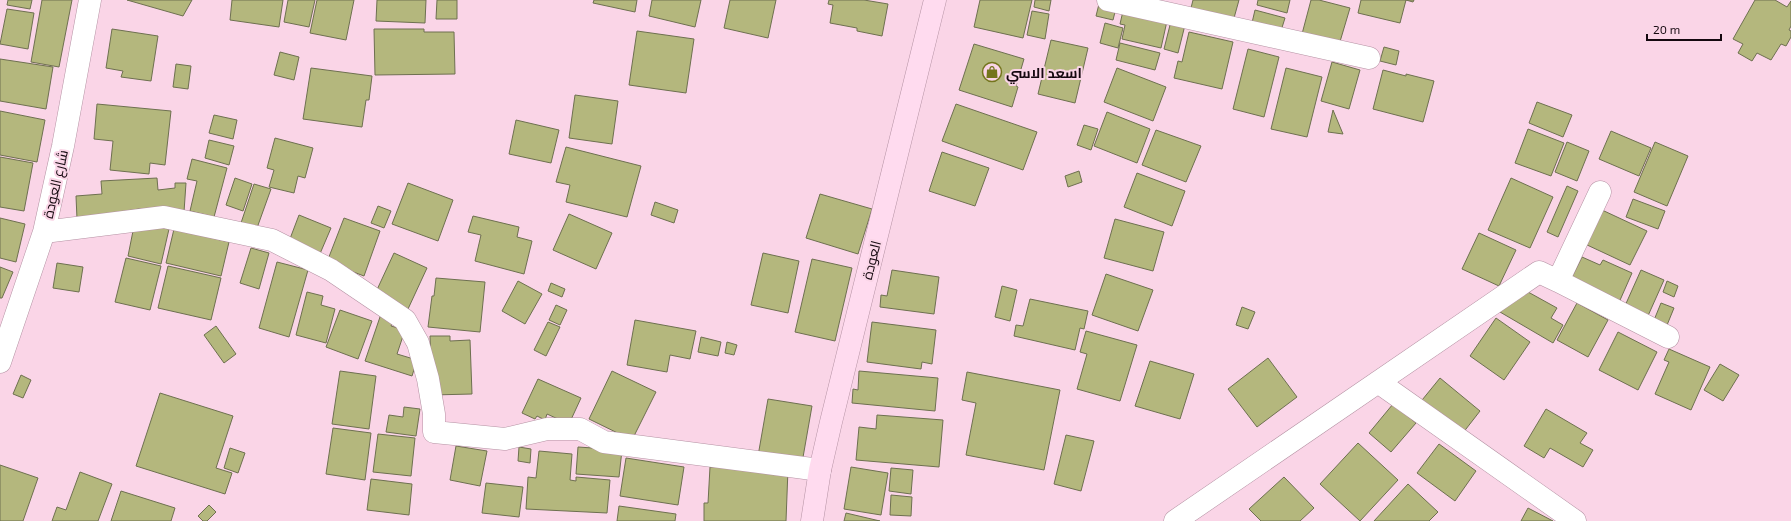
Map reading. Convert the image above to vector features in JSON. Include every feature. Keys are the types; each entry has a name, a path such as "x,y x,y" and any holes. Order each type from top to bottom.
{"main road":[{"name":"العودة","path":"812,521 820,470 935,0"}],"street":[{"name":"شارع العودة","path":"0,362 44,232 63,146 90,0"},
{"path":"1108,0 1369,58"},
{"path":"1558,281 1600,192"},
{"path":"44,232 164,217 272,240 331,270 405,320 418,343 428,379 434,414 434,432 505,439 546,429 580,429 604,442 820,470"},
{"path":"1175,521 1539,272 1668,337"},
{"path":"1378,382 1575,521"}],"building":[{"path":"8,0 32,0 30,9 7,5"},
{"path":"42,0 72,0 59,67 31,62"},
{"path":"127,0 192,0 183,16"},
{"path":"232,0 283,0 279,27 230,20"},
{"path":"288,0 315,0 309,27 284,22"},
{"path":"317,0 354,0 346,40 310,33"},
{"path":"377,0 426,0 425,23 376,21"},
{"path":"437,0 457,0 457,19 436,19"},
{"path":"594,0 637,0 635,12 593,3"},
{"path":"652,0 701,0 695,27 649,16"},
{"path":"730,0 776,0 768,38 724,28"},
{"path":"829,0 864,0 888,4 882,36 857,31 857,28 830,23 833,5 828,4"},
{"path":"980,0 1032,0 1023,38 974,27"},
{"path":"1035,0 1051,0 1049,11 1034,7"},
{"path":"1193,0 1239,0 1234,18 1191,8"},
{"path":"1258,0 1290,0 1287,13 1257,5"},
{"path":"1311,0 1319,0 1350,8 1339,45 1302,34"},
{"path":"1361,0 1406,0 1400,23 1358,13"},
{"path":"1755,0 1775,0 1787,7 1791,1 1791,26 1789,30 1791,31 1791,37 1786,46 1781,44 1771,60 1757,53 1752,61 1738,53 1743,44 1733,39"},
{"path":"1099,4 1116,8 1113,20 1096,16"},
{"path":"7,9 34,13 28,49 0,44"},
{"path":"1255,10 1285,18 1280,34 1251,27"},
{"path":"1032,11 1049,14 1045,39 1027,35"},
{"path":"1123,11 1167,21 1161,48 1122,39 1125,25 1120,24"},
{"path":"1171,21 1185,25 1178,53 1164,49"},
{"path":"1105,23 1123,28 1118,48 1100,43"},
{"path":"112,29 158,36 151,81 121,77 123,71 106,68"},
{"path":"374,29 424,29 424,32 454,32 455,74 375,75"},
{"path":"637,31 694,39 686,93 629,85"},
{"path":"1189,32 1233,42 1222,89 1174,78 1178,61 1182,62"},
{"path":"1051,40 1088,48 1075,103 1038,94"},
{"path":"1120,43 1160,53 1155,70 1116,60"},
{"name":"اسعد الاسي","path":"974,44 1024,59 1016,86 1018,87 1012,107 959,90"},
{"path":"1384,47 1399,51 1396,65 1380,61"},
{"path":"1248,49 1279,57 1264,117 1233,109"},
{"path":"280,52 299,57 294,80 274,75"},
{"path":"0,59 53,67 46,109 0,101"},
{"path":"1332,62 1360,70 1349,109 1321,101"},
{"path":"176,64 191,66 188,89 173,87"},
{"path":"311,68 372,76 369,100 366,100 362,127 303,119"},
{"path":"1117,68 1166,87 1153,121 1104,102"},
{"path":"1286,68 1322,77 1307,137 1271,129"},
{"path":"1383,70 1434,81 1423,122 1373,109"},
{"path":"575,95 618,101 612,144 569,138"},
{"path":"1537,102 1572,115 1563,137 1529,123"},
{"path":"97,104 171,111 165,165 150,163 149,174 110,170 113,141 94,139"},
{"path":"956,104 1037,132 1023,170 942,141"},
{"path":"1333,110 1343,134 1328,132"},
{"path":"0,111 45,120 37,162 0,155"},
{"path":"1107,112 1150,129 1137,163 1094,146"},
{"path":"214,115 237,120 233,139 209,133"},
{"path":"516,120 559,130 551,163 509,154"},
{"path":"1084,125 1098,129 1091,150 1077,145"},
{"path":"1528,129 1564,143 1551,176 1515,163"},
{"path":"1156,130 1201,146 1186,182 1142,165"},
{"path":"1611,131 1651,148 1639,176 1599,159"},
{"path":"275,138 313,148 305,178 298,176 294,193 269,187 274,170 267,168"},
{"path":"209,140 234,146 229,165 205,158"},
{"path":"1567,142 1589,151 1577,181 1555,172"},
{"path":"1655,142 1688,156 1667,206 1634,192"},
{"path":"566,147 641,166 627,217 566,202 570,185 556,182"},
{"path":"942,152 989,168 975,206 929,191"},
{"path":"0,157 33,163 24,211 0,207"},
{"path":"192,159 227,168 214,217 190,211 197,181 187,179"},
{"path":"1079,171 1082,182 1068,187 1065,176"},
{"path":"1137,173 1185,191 1172,226 1124,207"},
{"path":"157,178 158,190 175,188 175,183 186,183 184,212 139,209 77,219 76,196 102,194 101,181"},
{"path":"235,178 252,184 243,211 226,205"},
{"path":"1511,178 1553,197 1530,248 1488,230"},
{"path":"408,183 453,200 438,241 392,224"},
{"path":"254,184 271,189 257,228 241,223"},
{"path":"1567,186 1578,191 1558,237 1547,232"},
{"path":"820,194 872,209 858,254 806,238"},
{"path":"1633,199 1665,211 1658,229 1626,217"},
{"path":"655,202 678,210 674,223 651,215"},
{"path":"378,206 391,211 384,228 371,223"},
{"path":"1602,210 1647,231 1630,265 1585,244"},
{"path":"569,214 612,233 596,269 553,250"},
{"path":"299,215 331,228 319,256 288,244"},
{"path":"473,216 519,227 517,237 532,241 524,274 475,261 481,235 468,232"},
{"path":"0,218 25,224 16,262 0,258"},
{"path":"344,218 380,231 364,276 327,262"},
{"path":"1115,219 1164,232 1153,271 1104,258"},
{"path":"157,227 169,229 161,264 128,256 133,231"},
{"path":"174,229 229,242 221,276 166,263"},
{"path":"1479,233 1516,250 1499,286 1462,269"},
{"path":"251,248 269,253 259,289 240,283"},
{"path":"394,253 427,268 408,309 375,294"},
{"path":"763,253 799,261 788,313 751,305"},
{"path":"1582,257 1600,265 1603,260 1632,273 1617,307 1568,285"},
{"path":"126,258 161,266 150,310 115,302"},
{"path":"812,259 852,268 835,341 795,332"},
{"path":"277,262 308,270 289,337 259,328"},
{"path":"57,263 83,267 79,292 53,288"},
{"path":"168,266 221,278 211,320 158,308"},
{"path":"0,267 13,272 2,298 0,298"},
{"path":"892,270 939,277 934,314 880,307 881,295 887,296"},
{"path":"1641,270 1664,280 1647,318 1624,308"},
{"path":"1106,274 1153,290 1138,331 1092,315"},
{"path":"436,278 485,282 480,332 428,327"},
{"path":"518,281 542,294 525,324 502,311"},
{"path":"1667,281 1678,286 1674,297 1663,292"},
{"path":"551,283 565,289 562,297 548,291"},
{"path":"1002,286 1017,290 1010,321 995,317"},
{"path":"1519,287 1557,308 1551,318 1563,325 1553,343 1500,312 1509,296"},
{"path":"307,292 323,296 321,305 335,309 326,343 296,335"},
{"path":"1030,299 1088,311 1084,329 1080,328 1075,350 1014,336 1016,325 1023,326"},
{"path":"1577,303 1608,320 1588,357 1557,340"},
{"path":"1661,303 1674,308 1665,330 1652,325"},
{"path":"556,305 567,310 560,325 549,320"},
{"path":"1242,307 1255,312 1248,329 1236,325"},
{"path":"340,310 372,321 358,359 326,347"},
{"path":"381,314 394,318 391,326 405,330 397,354 417,360 412,376 365,361"},
{"path":"1496,318 1530,342 1504,380 1470,356"},
{"path":"635,320 696,331 690,359 670,355 667,372 627,365"},
{"path":"548,322 560,327 546,356 534,350"},
{"path":"872,322 936,330 932,364 922,362 921,369 867,362"},
{"path":"216,326 236,354 224,363 204,335"},
{"path":"1086,331 1137,345 1120,401 1077,389 1087,354 1080,352"},
{"path":"1618,332 1657,352 1638,390 1599,370"},
{"path":"430,336 450,336 450,341 470,340 472,394 432,395"},
{"path":"701,337 721,342 718,356 698,352"},
{"path":"727,342 737,345 734,355 725,353"},
{"path":"1669,349 1710,367 1691,410 1655,394 1669,362 1664,360"},
{"path":"1268,358 1297,397 1257,427 1228,389"},
{"path":"1150,361 1194,374 1180,419 1135,406"},
{"path":"1720,364 1739,375 1723,401 1704,390"},
{"path":"340,371 376,376 369,429 332,424"},
{"path":"612,371 656,392 632,440 589,419"},
{"path":"859,371 938,378 935,411 852,403 853,389 858,390"},
{"path":"967,372 1060,390 1044,470 966,455 976,403 962,400"},
{"path":"21,375 31,380 23,398 13,394"},
{"path":"1440,378 1480,411 1459,438 1418,405"},
{"path":"538,379 581,398 569,424 547,414 545,420 537,416 535,419 522,413"},
{"path":"160,393 233,416 216,468 232,473 225,494 136,466"},
{"path":"768,399 812,406 802,463 758,456"},
{"path":"1393,404 1416,423 1391,452 1369,433"},
{"path":"404,407 420,409 416,436 386,432 389,415 403,417"},
{"path":"1546,409 1587,433 1580,443 1593,450 1583,467 1550,448 1544,458 1524,446"},
{"path":"877,415 943,420 939,467 856,460 859,427 876,429"},
{"path":"333,428 371,433 365,480 326,474"},
{"path":"378,434 415,438 411,476 373,472"},
{"path":"1066,435 1094,441 1081,491 1054,484"},
{"path":"1358,443 1398,480 1360,521 1320,484"},
{"path":"1439,444 1476,471 1455,501 1417,473"},
{"path":"456,446 487,451 480,486 450,480"},
{"path":"519,447 531,449 530,463 518,461"},
{"path":"578,447 622,450 619,477 576,474"},
{"path":"230,448 245,453 238,473 224,468"},
{"path":"539,451 572,454 570,480 576,481 576,477 610,480 607,513 526,509 528,477 536,478"},
{"path":"626,458 684,467 678,505 620,496"},
{"path":"0,465 38,478 23,521 0,521"},
{"path":"710,467 788,469 786,521 704,521 704,503 708,503"},
{"path":"851,467 888,473 881,515 844,509"},
{"path":"891,468 913,470 911,494 889,491"},
{"path":"80,472 112,484 98,521 52,521 57,507 66,510"},
{"path":"1284,477 1314,508 1300,521 1261,521 1249,509"},
{"path":"371,479 412,484 409,515 367,510"},
{"path":"486,483 523,487 519,517 482,513"},
{"path":"1408,484 1438,512 1429,521 1374,521"},
{"path":"121,491 175,508 171,521 111,521"},
{"path":"891,495 912,497 911,516 890,515"},
{"path":"209,505 216,512 207,521 203,521 198,516"},
{"path":"619,506 676,514 675,521 617,521"},
{"path":"1528,508 1553,521 1521,521"},
{"path":"846,513 880,521 844,521"}],"place":[{"name":"اسعد الاسي","path":"992,72"}]}
